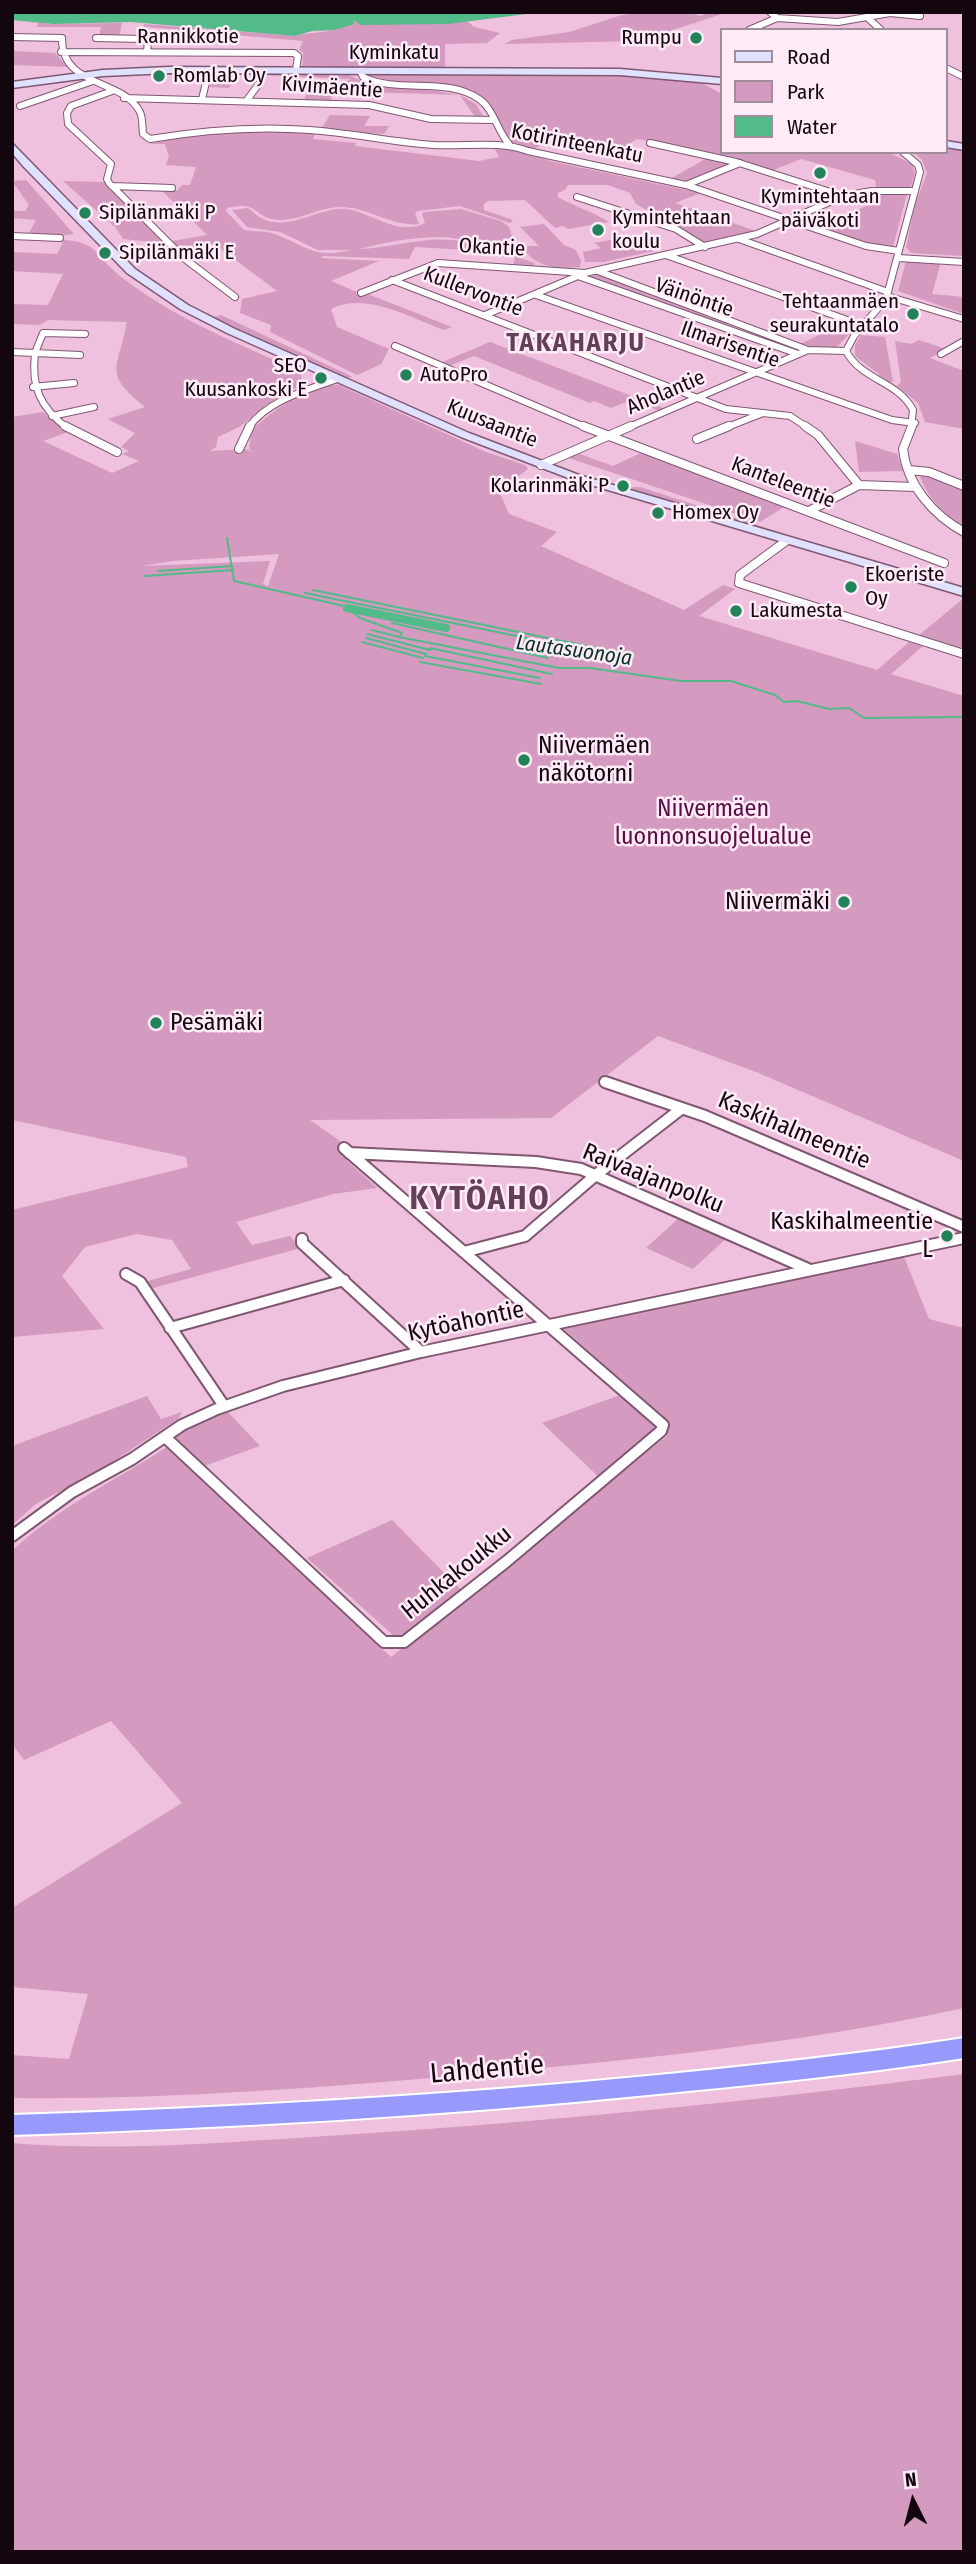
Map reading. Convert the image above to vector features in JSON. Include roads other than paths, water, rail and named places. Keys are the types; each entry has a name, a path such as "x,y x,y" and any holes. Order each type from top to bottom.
{"highway":[{"name":"Lahdentie","path":"12,2125 283,2115 489,2100 786,2072 964,2048"}],"main road":[{"name":"Kyminkatu","path":"12,86 84,75 209,69 631,73 720,81"},
{"name":"Kuusaantie","path":"12,146 26,164 121,262 154,289 231,331 465,435 541,465 786,541 964,592"},
{"name":"Kuusaantie","path":"12,154 26,164"}],"street":[{"path":"769,12 777,18"},
{"path":"754,28 777,18 794,17 823,22 862,20 881,14 907,13 919,16"},
{"path":"862,20 877,28"},
{"path":"12,37 62,38 61,52 65,59 93,81 124,98"},
{"path":"96,38 145,39 148,41 147,52"},
{"name":"Rannikkotie","path":"61,52 294,53 299,56 296,70"},
{"path":"202,99 209,69"},
{"path":"948,69 964,77"},
{"path":"360,71 363,77 373,82 439,88 476,98 509,144"},
{"path":"20,106 93,81"},
{"path":"247,100 258,85"},
{"path":"112,91 71,106 67,120 88,145 111,164 107,179 112,186 185,258 234,297"},
{"name":"Kivimäentie","path":"124,98 369,105 431,119 494,120"},
{"name":"Kotirinteenkatu","path":"124,98 140,112 143,134 155,139 212,130 255,129 324,131 432,145 490,147 509,144 528,151 686,185 866,246 898,254 964,262"},
{"path":"650,143 742,164 843,196"},
{"path":"905,154 920,169 887,294 881,308 852,337 845,351 854,365 904,396 913,409 915,423 903,449 915,487 930,509 964,532"},
{"path":"686,185 742,164"},
{"path":"112,186 172,188"},
{"path":"485,315 581,274 739,239 843,196 864,192 915,191"},
{"path":"577,197 676,229 705,247"},
{"path":"12,236 60,238"},
{"path":"739,239 887,294 964,319"},
{"path":"666,256 864,326"},
{"name":"Okantie","path":"361,293 438,264 540,268 581,274"},
{"name":"Väinöntie","path":"597,270 808,350"},
{"name":"Väinöntie","path":"581,274 798,354"},
{"name":"Kullervontie","path":"392,280 729,410 790,416 812,429 859,485"},
{"name":"Ilmarisentie","path":"536,295 892,420 915,423"},
{"path":"726,328 736,322"},
{"path":"85,334 45,333 35,353 31,374 33,387 52,416 72,431 117,452"},
{"path":"941,354 964,341"},
{"name":"Kanteleentie","path":"395,346 412,356 609,436 944,563"},
{"name":"Aholantie","path":"541,465 808,350 845,351"},
{"path":"12,352 80,355"},
{"path":"239,449 245,429 280,401 337,379"},
{"path":"33,387 74,383"},
{"path":"52,416 94,407"},
{"path":"697,439 766,412"},
{"path":"909,470 929,472 964,486"},
{"path":"809,512 859,485 915,487"},
{"path":"786,541 740,575 739,583 964,654"},
{"name":"Kaskihalmeentie","path":"606,1082 705,1116 964,1227"},
{"path":"464,1252 525,1236 597,1174 681,1109"},
{"name":"Raivaajanpolku","path":"464,1252 347,1151 536,1161 597,1174 808,1269"},
{"name":"Kytöahontie","path":"12,1536 72,1492 121,1465 182,1425 224,1406 337,1372 421,1352 964,1238"},
{"path":"302,1239 302,1243 421,1352"},
{"path":"464,1252 550,1325"},
{"path":"126,1274 140,1282 224,1406"},
{"path":"170,1328 344,1280"},
{"name":"Huhkakoukku","path":"165,1437 384,1642 404,1642 662,1431 663,1425 550,1325"}],"water":[{"path":"12,12 542,12 448,24 361,25 353,20 354,24 335,30 312,31 295,36 131,22 54,24 12,20"}],"waterway":[{"name":"Lautasuonoja","path":"227,538 232,566"},
{"path":"158,571 232,566"},
{"name":"Lautasuonoja","path":"232,566 232,570"},
{"path":"145,576 232,570"},
{"name":"Lautasuonoja","path":"232,570 234,581 344,606 360,618 402,633 399,637"},
{"path":"313,590 626,654"},
{"path":"305,593 615,656"},
{"path":"347,608 446,628"},
{"path":"392,623 548,658"},
{"path":"372,630 399,637"},
{"path":"367,634 430,650"},
{"name":"Lautasuonoja","path":"399,637 559,668 590,668 681,681 731,681 775,695 784,702 797,701 829,709 849,708 864,718 964,717"},
{"path":"366,638 426,654"},
{"path":"362,642 423,658"},
{"path":"430,648 552,674"},
{"path":"425,656 540,678"},
{"path":"420,662 541,684"}],"place":[{"name":"Rumpu","path":"696,38"},
{"name":"Romlab Oy","path":"159,76"},
{"name":"Kymintehtaan päiväkoti","path":"820,173"},
{"name":"Sipilänmäki P","path":"85,213"},
{"name":"Kymintehtaan koulu","path":"598,230"},
{"name":"Sipilänmäki E","path":"105,253"},
{"name":"Tehtaanmäen seurakuntatalo","path":"913,314"},
{"name":"AutoPro","path":"406,375"},
{"name":"SEO Kuusankoski E","path":"321,378"},
{"name":"Kolarinmäki P","path":"623,486"},
{"name":"Homex Oy","path":"658,513"},
{"name":"Ekoeriste Oy","path":"851,587"},
{"name":"Lakumesta","path":"736,611"},
{"name":"Niivermäen näkötorni","path":"524,760"},
{"name":"Niivermäki","path":"844,902"},
{"name":"Pesämäki","path":"156,1023"},
{"name":"Kaskihalmeentie L","path":"947,1236"}],"district":[{"name":"TAKAHARJU","path":"576,344"},
{"name":"KYTÖAHO","path":"480,1200"}],"park label":[{"name":"Niivermäen luonnonsuojelualue","path":"713,823"}]}
